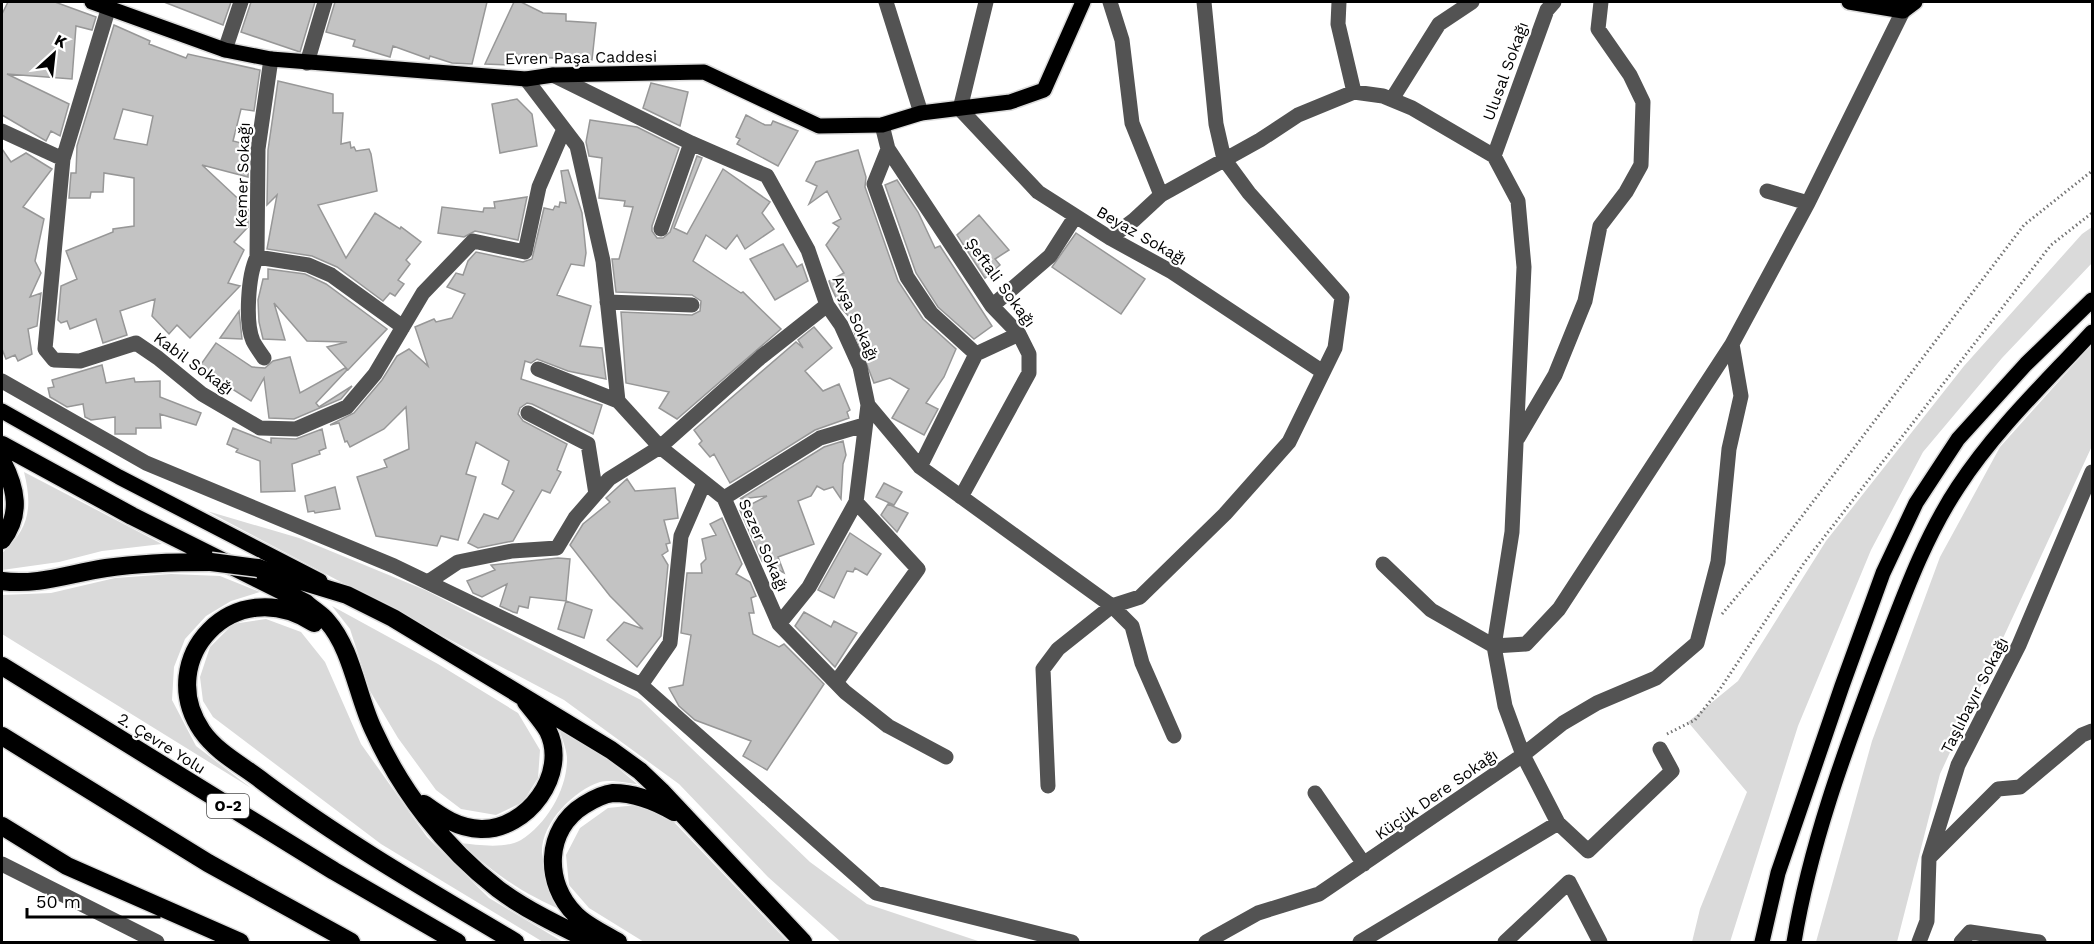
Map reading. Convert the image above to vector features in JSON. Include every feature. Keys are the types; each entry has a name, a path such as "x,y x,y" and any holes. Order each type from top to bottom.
{"highway":[{"path":"2,445 132,516 306,603 326,620 340,640 374,732 429,821 458,854 500,890 593,942"},
{"path":"2,461 11,479 17,503 11,528 2,540"},
{"path":"2,581 15,583 60,579 102,568 150,562 211,562 258,568 347,595 393,618 519,693 640,771 803,942"},
{"path":"353,677 323,629 297,612 270,606 246,608 214,626 193,656 189,672 194,714 202,731 227,757 291,802 515,942"},
{"name":"2. Çevre Yolu","path":"2,666 324,865 457,942"},
{"path":"399,775 421,802 449,823 483,829 509,822 526,811 544,792 554,763 548,732 519,693"},
{"path":"2,736 208,863 351,942"},
{"path":"618,942 576,915 558,889 551,864 556,835 570,813 611,793 636,795 688,820"},
{"path":"2,826 66,866 240,942"}],"main road":[{"name":"Evren Paşa Caddesi","path":"92,2 108,10 225,50 271,59 526,79 553,75 704,72 819,126 882,124 921,113 1010,102 1044,90 1083,2"},
{"path":"1849,2 1909,6"},
{"path":"1762,942 1778,873 1842,686 1883,573 1916,503 1958,439 2026,364 2092,300"},
{"path":"1794,942 1803,884 1827,803 1924,547 1957,488 1990,441 2092,332"},
{"path":"2,411 119,477 347,595"}],"street":[{"path":"225,50 242,2"},
{"path":"308,63 326,2"},
{"path":"886,2 921,113"},
{"path":"894,24 900,2"},
{"path":"960,109 986,2"},
{"path":"1110,2 1122,40 1125,82 1132,123 1161,195"},
{"path":"1048,786 1043,669 1058,649 1112,606 1140,597 1225,514 1289,442 1335,348 1342,297 1249,193 1224,159 1215,124 1204,2"},
{"path":"1339,2 1338,24 1354,92"},
{"path":"1392,99 1439,24 1472,2"},
{"name":"Ulusal Sokağı","path":"1494,156 1547,10 1554,2"},
{"path":"1517,440 1556,375 1585,301 1600,226 1626,192 1641,165 1643,102 1630,75 1598,29 1601,2"},
{"path":"1383,564 1431,610 1494,646 1526,644 1552,618 1732,344 1808,203 1909,6"},
{"name":"Kabil Sokağı","path":"108,10 63,159 45,349 54,360 80,361 136,343 202,394 260,428 296,429 347,407 375,374 423,292 472,241 525,252 539,187 564,129"},
{"name":"Kemer Sokağı","path":"264,358 252,339 248,293 252,268 257,257 258,149 271,59"},
{"name":"Avşa Sokağı","path":"553,75 691,143 767,176 808,250 827,305 841,325 860,367 868,405 920,467 1112,606 1132,626 1142,663 1174,736"},
{"path":"526,79 577,146 603,261 618,401 538,369"},
{"path":"1110,238 1161,195 1298,115 1354,92 1392,99 1443,124 1494,156"},
{"name":"Beyaz Sokağı","path":"960,109 1038,192 1110,238 1172,272 1323,372"},
{"name":"Şeftali Sokağı","path":"882,124 888,149 992,306 1018,334 1029,354 1029,373 961,497"},
{"path":"2,131 63,159"},
{"path":"662,230 691,143"},
{"path":"888,149 874,184 907,277 931,313 976,354"},
{"name":"Küçük Dere Sokağı","path":"1206,942 1258,913 1319,894 1523,755 1505,706 1494,646 1512,532 1524,267 1518,201 1494,156"},
{"path":"1767,191 1808,203"},
{"path":"992,306 1050,256 1075,217"},
{"path":"257,257 308,265 331,275 403,327"},
{"path":"607,302 692,305"},
{"path":"428,582 458,562 512,551 557,548 575,518 609,479 660,447 761,357 827,305"},
{"path":"920,467 976,354 1018,334"},
{"path":"1660,749 1672,771 1588,851 1558,823 1523,755 1563,723 1597,703 1656,678 1697,643 1718,562 1729,449 1741,396 1732,344"},
{"path":"2,381 146,464 428,582 641,685 876,893 1072,942"},
{"name":"Sezer Sokağı","path":"618,401 660,447 724,498 779,624 846,692 888,726 946,757"},
{"path":"779,624 809,587 856,502 868,405"},
{"path":"528,413 588,444 596,494"},
{"path":"724,498 820,438 864,425"},
{"name":"Taşlıbayır Sokağı","path":"1919,942 1927,921 1929,858 1958,765 2019,645 2092,472"},
{"path":"641,685 670,643 681,536 704,483"},
{"path":"837,681 918,569 856,502"},
{"path":"1929,858 1998,789 2020,787 2082,735 2092,731"},
{"path":"1315,793 1364,864"},
{"path":"1360,942 1558,823"},
{"path":"2,864 157,942"},
{"path":"1505,942 1569,882 1600,942"},
{"path":"1961,942 1970,932 2038,942"}],"path":[{"path":"1720,616 1780,545 2024,225 2092,171"},
{"path":"1660,749 1656,740 1695,720 1720,689 1804,563 2051,245 2092,213"}],"shaded area":[{"path":"2092,227 2092,263 2002,358 1923,452 1871,550 1798,726 1730,942 1692,942 1700,909 1747,792 1688,722 1738,681 1826,541 1964,366 2082,234"},
{"path":"2092,344 2092,446 1940,774 1897,942 1816,942 1872,741 1940,557 2000,447"},
{"path":"24,472 162,544 102,551 59,562 2,570 2,553 18,535 26,517 28,496"},
{"path":"207,511 299,538 425,590 641,700 810,862 867,904 981,942 841,942 768,877 679,784 564,700"},
{"path":"171,574 220,576 260,592 231,601 206,616 185,639 174,667 172,700 196,746 251,788 2,634 2,595 51,593 115,578"},
{"path":"332,606 438,664 518,713 540,750 538,778 523,802 496,815 461,809 436,790 398,738 370,691 350,629"},
{"path":"266,619 301,632 325,662 361,744 427,837 489,898 563,942 543,942 381,844 213,717 203,701 200,677 210,647 233,624"},
{"path":"559,729 598,751 637,784 609,781 590,786 560,810 547,831 542,854 548,878 568,913 511,883 460,843 507,845 521,840 539,825 554,804 564,781 567,757"},
{"path":"637,805 673,821 788,942 644,942 589,908 569,885 566,855 580,828 608,808"}],"building":[{"path":"8,2 55,2 96,17 92,30 76,26 72,79 7,74 69,104 60,136 51,131 46,141 2,115 2,14"},
{"path":"164,2 231,2 223,25"},
{"path":"251,2 315,2 300,52 241,32"},
{"path":"335,2 487,2 472,64 452,63 430,56 429,59 393,46 390,57 353,46 355,40 326,32"},
{"path":"514,2 521,2 543,13 566,14 566,21 596,23 592,60 534,57 534,62 511,60 510,65 485,64"},
{"path":"114,25 150,41 149,44 186,58 188,54 260,70 254,111 241,109 233,141 249,145 248,177 202,165 248,208 248,227 234,242 244,250 228,283 240,286 190,338 177,325 169,334 152,316 155,299 120,311 127,335 103,343 96,319 70,329 67,321 61,323 58,320 61,286 77,279 66,251 113,232 113,229 134,226 134,178 104,173 103,192 91,192 90,198 69,198 71,173 76,173 77,146","holes":["123,109 153,116 147,145 114,139"]},
{"path":"278,81 333,94 333,113 343,113 341,144 350,142 351,148 354,147 356,151 369,149 371,154 377,191 318,205 346,258 375,213 400,229 401,227 421,242 406,260 410,264 398,280 404,284 395,296 390,293 383,301 337,267 312,256 267,249 277,195 267,205 268,150"},
{"path":"651,83 688,92 680,126 643,108"},
{"path":"517,99 532,114 537,146 500,153 492,104"},
{"path":"746,115 765,125 771,125 773,121 798,131 778,166 737,144 740,139 736,137"},
{"path":"590,120 637,127 679,148 652,226 652,231 657,238 663,238 670,232 697,156 702,158 674,228 687,234 723,169 770,202 762,213 774,229 745,249 737,235 726,249 706,235 693,261 741,293 743,292 781,329 677,419 659,408 669,392 626,383 621,312 692,315 700,311 701,301 692,295 616,292 612,259 619,259 633,207 624,206 625,201 599,198 602,158 589,156 586,142"},
{"path":"2,149 11,162 26,153 52,169 23,207 44,219 35,261 41,273 30,297 41,293 37,326 28,329 32,354 18,361 15,355 6,359 2,349"},
{"path":"858,150 866,177 865,187 898,281 923,319 956,349 944,377 926,403 938,409 924,435 892,418 909,389 890,378 874,383 853,329 858,326 841,308 831,287 829,281 844,273 826,245 839,227 833,223 841,219 827,191 809,204 817,186 806,181 816,162"},
{"path":"568,170 582,213 586,253 584,266 571,264 557,295 591,306 580,346 602,348 606,379 568,371 537,359 531,363 525,361 521,379 602,405 593,434 532,404 527,403 520,408 518,414 523,421 567,444 557,470 561,472 550,493 542,490 513,541 478,548 468,543 484,514 498,519 514,491 502,484 509,461 476,442 466,474 476,477 458,540 441,536 437,546 376,536 357,477 387,467 384,460 409,449 406,407 384,429 350,447 347,441 345,442 339,423 330,425 354,413 382,380 397,356 409,349 428,366 415,327 434,319 436,322 452,318 465,294 447,287 456,273 463,275 468,261 476,252 523,262 532,259 544,208 553,210 555,206 559,207 560,202 566,203 561,171"},
{"path":"897,180 918,212 935,248 940,246 992,326 974,339 938,307 916,273 885,185"},
{"path":"527,197 518,240 475,231 464,237 438,233 442,207 483,212 484,208 495,208 494,202"},
{"path":"979,215 1009,250 995,259 1000,265 985,278 957,235"},
{"path":"1076,233 1145,279 1121,314 1052,267"},
{"path":"783,244 797,267 802,264 808,281 775,300 750,259"},
{"path":"268,269 305,274 326,284 387,329 348,370 327,347 347,342 307,341 274,303 285,340 263,339 259,322 258,300 263,279 268,279"},
{"path":"239,311 242,339 220,338"},
{"path":"814,327 832,348 805,371 823,391 839,384 850,410 847,412 849,418 815,430 730,483 714,454 710,457 699,444 702,441 694,430 796,342 803,348 798,340"},
{"path":"216,343 252,367 265,368 273,361 290,357 300,393 345,368 347,370 316,403 319,407 352,386 341,399 294,419 269,418 264,378 251,401 212,376 210,379 197,370"},
{"path":"102,365 106,383 134,378 135,382 160,381 160,397 201,413 196,425 160,414 161,428 136,428 136,434 115,434 115,417 91,420 85,417 83,404 67,407 50,397 48,388 54,387 52,380"},
{"path":"233,428 271,443 271,438 296,439 322,429 326,448 319,451 320,454 292,464 295,491 261,492 260,461 236,452 238,449 227,444"},
{"path":"843,441 846,455 843,464 841,499 833,487 824,490 817,486 811,496 798,501 814,544 778,557 784,573 762,561 740,510 767,496 740,499 824,447"},
{"path":"627,479 635,491 675,488 678,518 664,520 670,543 666,544 668,551 662,555 668,565 661,636 637,667 607,640 624,622 643,629 610,596 570,545 583,524 610,502 606,498"},
{"path":"884,483 902,492 894,505 876,497"},
{"path":"335,487 340,509 308,512 305,496"},
{"path":"888,504 908,513 897,532 881,515"},
{"path":"722,518 742,564 736,574 750,582 756,596 751,598 754,613 749,613 753,634 779,647 784,644 824,684 767,770 743,756 751,741 695,720 679,706 669,688 683,685 691,635 681,633 687,573 702,573 701,564 706,559 702,539 716,535 710,524"},
{"path":"850,533 881,554 867,575 855,568 853,572 847,571 834,598 818,590"},
{"path":"558,558 570,559 566,601 530,597 528,608 519,606 517,613 500,606 507,584 482,597 473,593 467,581 495,570 491,565"},
{"path":"566,601 592,610 584,638 558,629"},
{"path":"804,612 831,627 834,621 857,633 835,667 795,626"}]}
